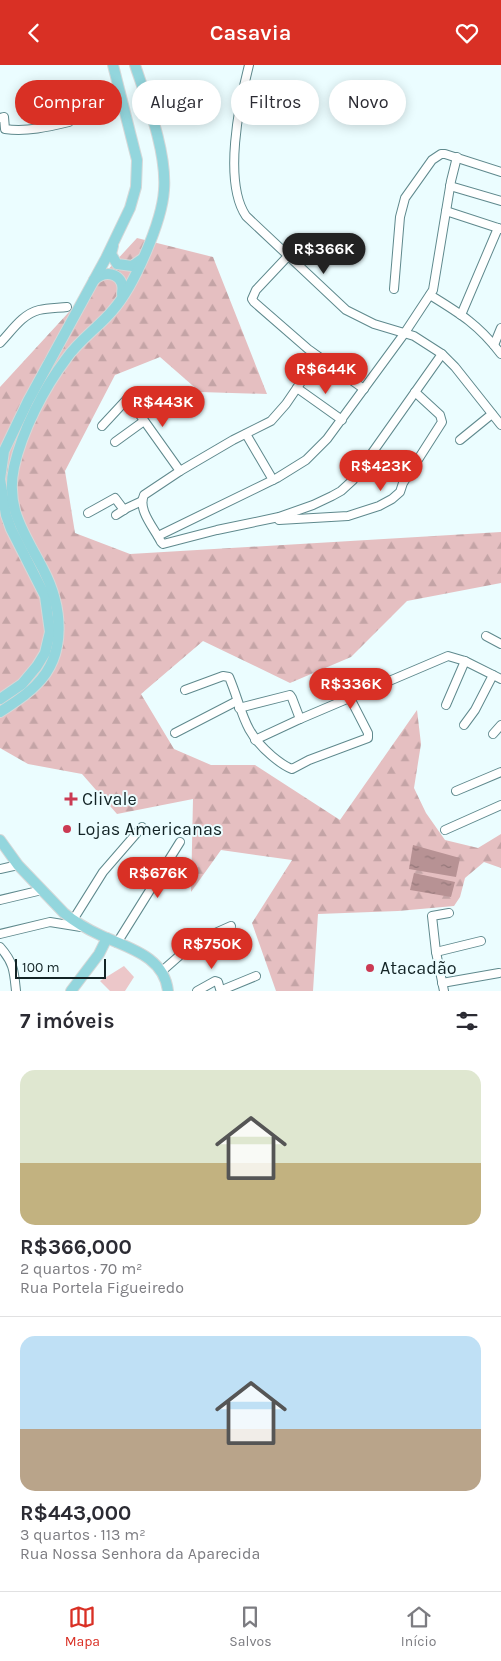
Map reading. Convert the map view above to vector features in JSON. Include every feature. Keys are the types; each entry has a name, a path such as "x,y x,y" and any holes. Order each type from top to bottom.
{"main road":[{"path":"0,699 22,684 37,666 45,653 50,633 45,597 6,515 0,479 4,451 28,401 106,258 132,201 136,187 137,161 113,65"},
{"path":"0,712 38,684 46,672 59,639 59,622 53,588 28,542 12,501 10,484 17,451 50,383 66,357 118,304 144,256 160,213 164,189 163,164 135,65"},
{"path":"114,240 111,254 117,265 132,266 138,263 144,256"},
{"path":"91,283 99,275 107,274 119,277 124,288 118,304"},
{"path":"0,840 18,865 72,920 151,959 162,971 166,979 168,991"},
{"path":"86,928 95,940 98,952"},
{"path":"71,991 98,952 104,937"},
{"path":"98,952 114,950 135,951"}],"street":[{"path":"249,65 242,98 235,150 235,179 238,200 246,216 346,310 362,320 414,337 442,354 452,363 501,425"},
{"path":"2,117 5,129 36,129 55,125"},
{"path":"394,289 400,217 405,198 432,160 437,156 445,154 501,172"},
{"path":"158,536 290,471 314,453 342,420 430,295 435,283 450,186 457,157"},
{"path":"450,186 501,201"},
{"path":"446,211 500,228 461,315"},
{"path":"288,256 256,290 252,299 318,357 364,389"},
{"path":"430,295 481,330 501,354"},
{"path":"0,343 17,324 31,313 38,310 67,307"},
{"path":"494,345 501,329"},
{"path":"267,521 313,505 348,485 442,354"},
{"path":"318,357 286,404 271,421 180,471 144,495 142,501 149,521 161,543 267,521 348,516 379,505 398,495 442,422 440,415 415,393"},
{"path":"297,388 342,420"},
{"path":"133,406 165,391"},
{"path":"102,426 121,403 128,398 180,471"},
{"path":"460,440 492,414"},
{"path":"115,441 144,421"},
{"path":"246,434 273,480"},
{"path":"88,513 116,498 124,510"},
{"path":"116,515 142,501"},
{"path":"486,636 501,644"},
{"path":"255,741 300,719 448,656 465,661 501,679"},
{"path":"446,705 465,661"},
{"path":"185,690 223,675 227,676 231,680 242,716 255,741 273,757 292,769 368,738 368,733 350,697"},
{"path":"464,725 493,675"},
{"path":"175,733 238,705 290,695 300,719"},
{"path":"493,734 501,725"},
{"path":"456,791 501,773"},
{"path":"446,830 501,805"},
{"path":"72,920 103,872 142,827"},
{"path":"117,943 180,842"},
{"path":"0,869 18,865"},
{"path":"0,900 42,890"},
{"path":"50,922 54,917 57,905"},
{"path":"449,913 432,916 436,952 443,987 499,973"},
{"path":"0,934 50,922 86,928"},
{"path":"162,971 194,942 231,926"},
{"path":"436,952 481,941"},
{"path":"0,947 10,958 14,969 16,991"},
{"path":"197,991 215,981 218,982 222,990 256,977"}],"green space":[{"path":"137,238 213,257 267,394 200,392 160,357 115,375 65,471 75,533 130,554 501,532 501,583 407,601 351,657 290,683 203,641 141,694 174,749 211,765 255,765 340,820 417,710 421,744 414,788 426,813 445,840 478,848 501,834 501,868 484,862 465,878 460,897 454,906 398,911 318,914 313,991 276,991 252,923 292,860 221,850 191,892 193,799 117,814 82,774 28,764 0,748 0,387"}],"shaded area":[{"path":"124,966 134,977 125,991 110,991 100,981"}],"water":[{"path":"413,845 460,858 456,877 409,869"},
{"path":"414,873 455,882 451,897 410,890"}],"place":[{"name":"Clivale","path":"71,799"},
{"name":"Lojas Americanas","path":"67,829"},
{"name":"Atacadão","path":"370,968"}]}
